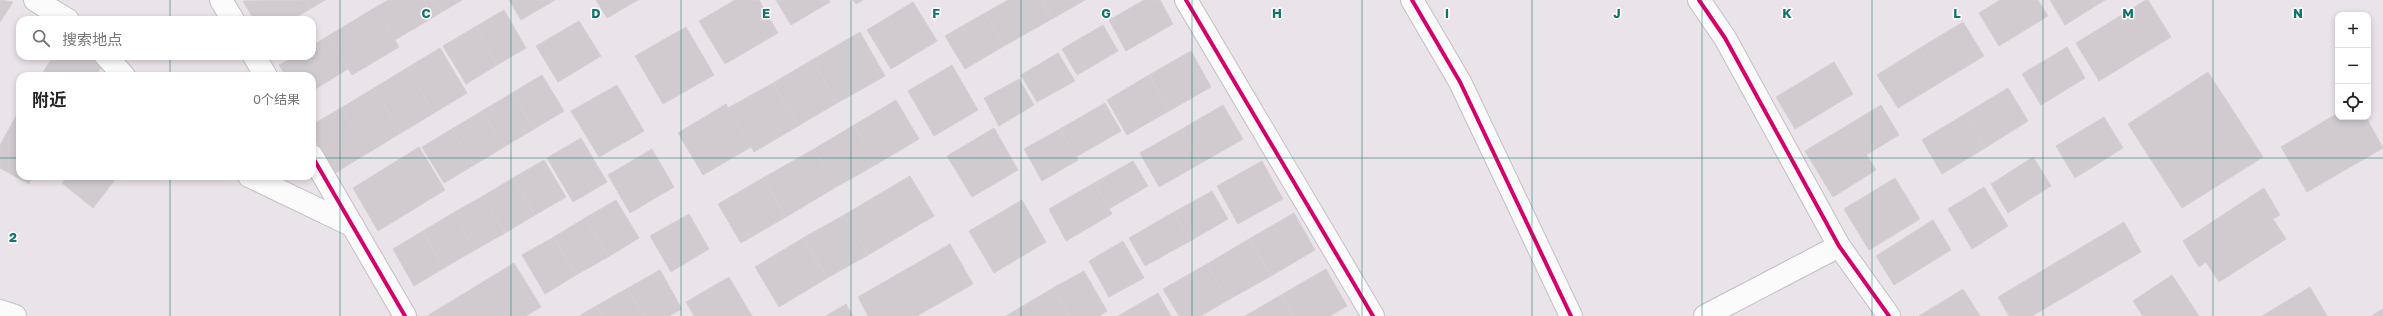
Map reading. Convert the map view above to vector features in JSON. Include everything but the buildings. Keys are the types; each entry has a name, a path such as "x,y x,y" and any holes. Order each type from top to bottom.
{"street":[{"path":"35,0 61,16"},
{"path":"221,0 231,16"},
{"path":"1186,0 1373,316"},
{"path":"1412,0 1460,82 1571,316"},
{"path":"1700,0 1725,38 1838,246 1889,316"},
{"path":"110,60 120,72"},
{"path":"256,60 264,72"},
{"path":"316,163 405,316"},
{"path":"257,180 353,226"},
{"path":"1705,316 1838,246"},
{"path":"0,311 16,316"}],"cycle path":[{"path":"1186,0 1373,316"},
{"path":"1412,0 1460,82 1571,316"},
{"path":"1699,0 1725,38 1839,246 1889,316"},
{"path":"316,163 405,316"}]}
